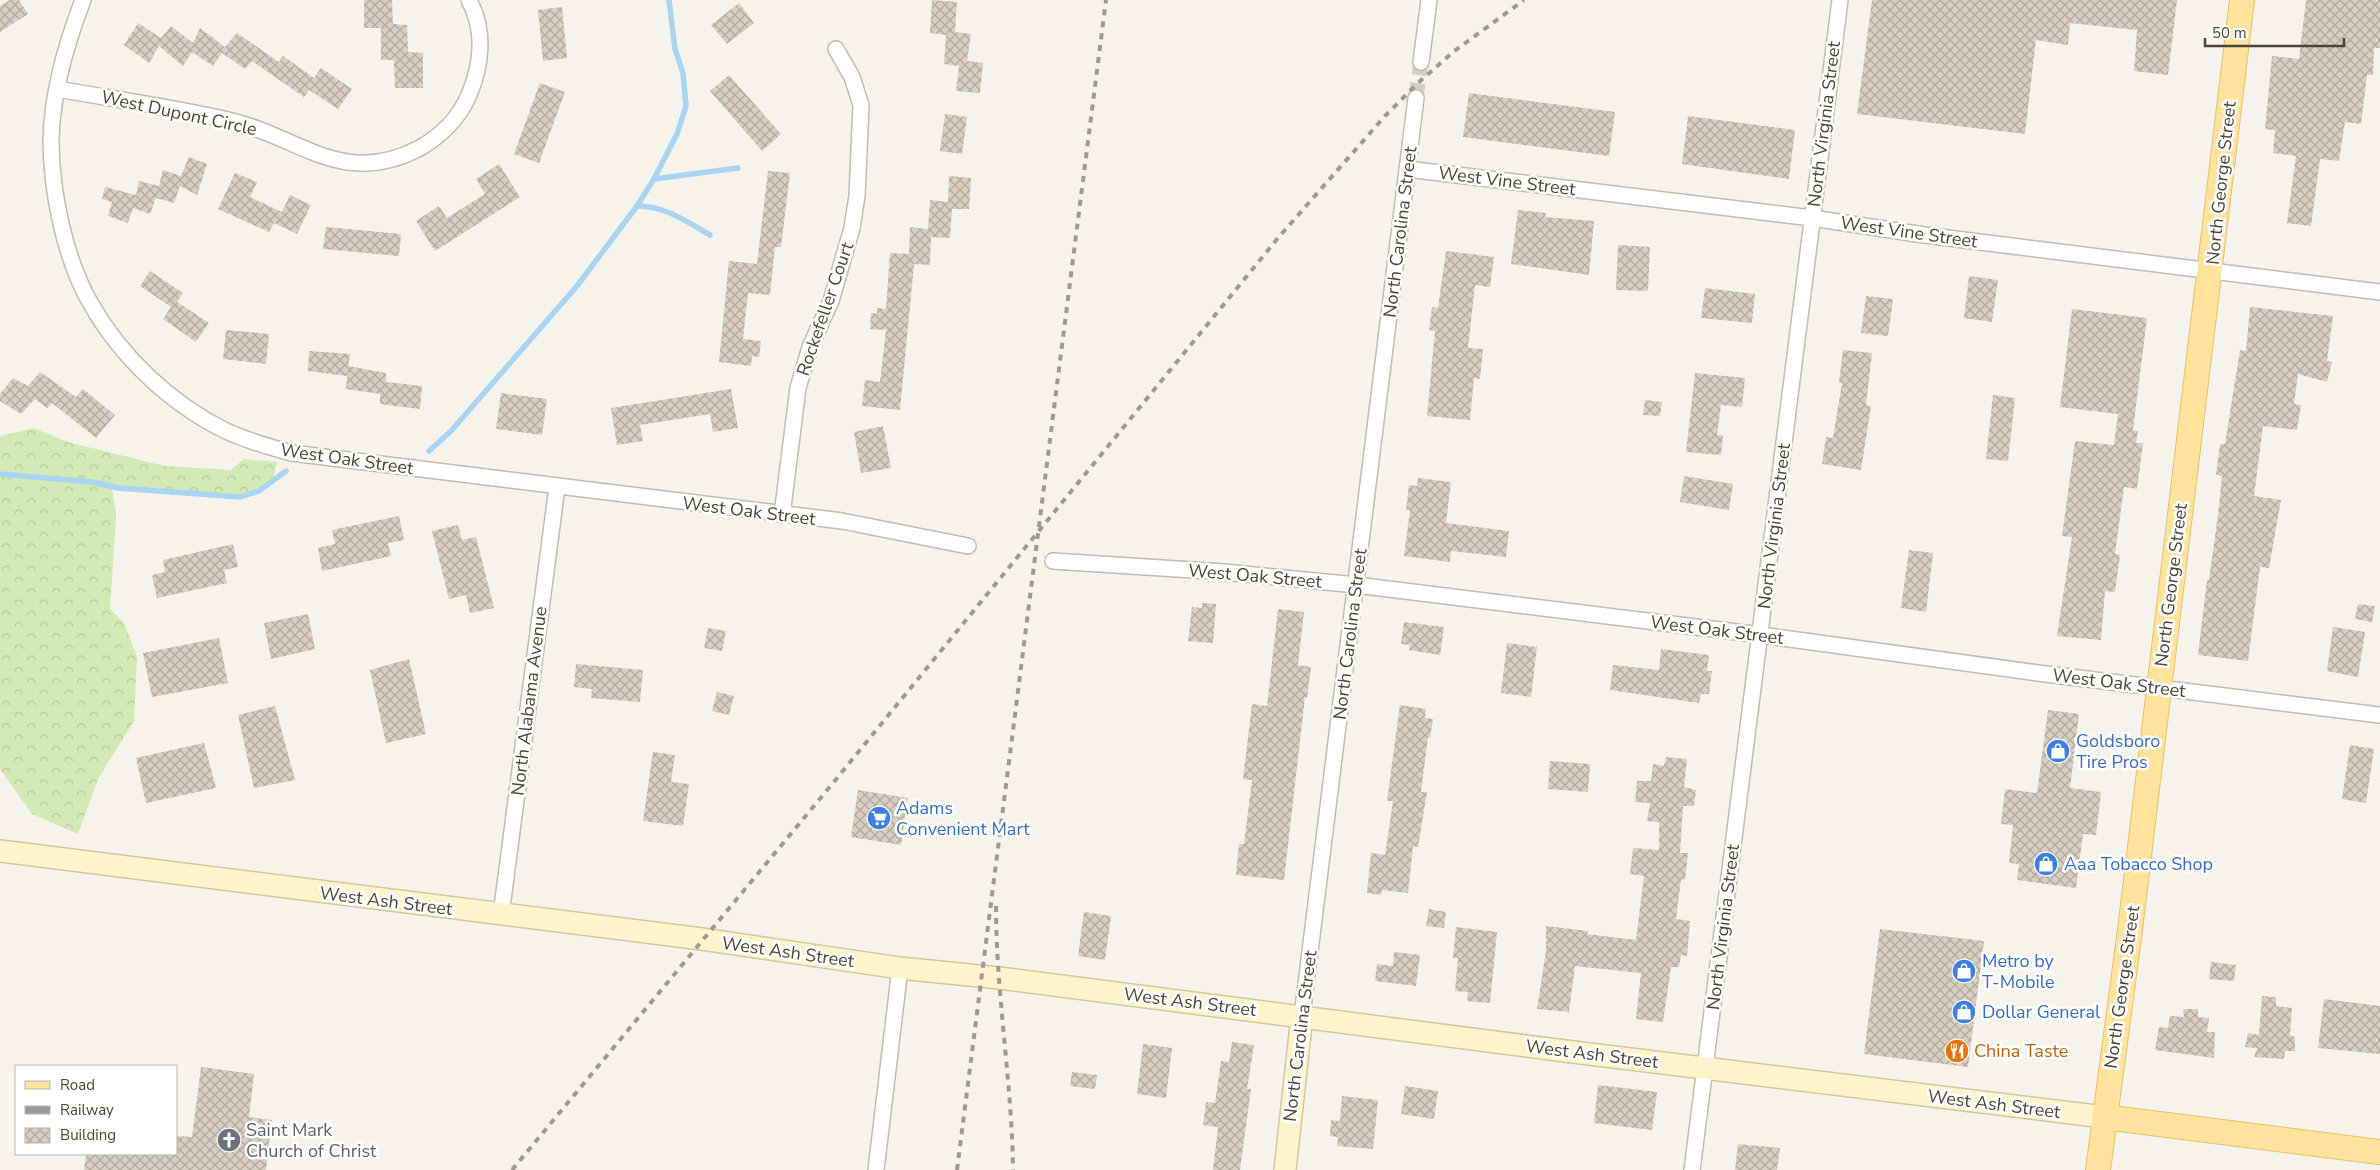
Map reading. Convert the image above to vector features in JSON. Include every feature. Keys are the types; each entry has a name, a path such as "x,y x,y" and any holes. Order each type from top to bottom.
{"main road":[{"name":"North George Street","path":"2098,1170 2130,930 2158,686 2211,270 2242,0"},
{"name":"West Ash Street","path":"0,851 702,940 900,968 1302,1016 1565,1052 1705,1067 2380,1152"},
{"name":"North Carolina Street","path":"1285,1170 1302,1016"}],"street":[{"name":"West Oak Street","path":"82,0 63,57 57,89 52,139 54,173 68,247 77,276 91,305 110,332 144,372 172,398 224,430 265,446 292,453 842,521 968,546"},
{"name":"West Dupont Circle","path":"57,89 229,120 258,128 329,159 355,164 379,162 406,155 430,143 450,125 466,102 475,80 480,51 479,26 469,0"},
{"path":"1421,62 1429,0"},
{"name":"North Virginia Street","path":"1692,1170 1840,0"},
{"name":"Rockefeller Court","path":"782,515 798,388 810,347 833,292 852,228 858,196 861,105 852,77 836,49"},
{"name":"North Carolina Street","path":"1302,1016 1416,98"},
{"name":"West Vine Street","path":"1407,169 1812,218 1924,235 2380,292"},
{"name":"North Alabama Avenue","path":"501,915 557,487"},
{"name":"West Oak Street","path":"1053,561 1224,572 1356,585 1760,634 2038,673 2158,686 2380,715"},
{"path":"876,1170 900,968"}],"green space":[{"path":"34,428 68,442 165,466 231,470 244,459 277,462 273,480 259,491 240,497 112,487 116,516 110,609 124,623 137,657 134,721 98,779 78,834 32,814 0,769 0,436"}],"building":[{"path":"10,0 19,0 28,14 0,32 0,6"},
{"path":"364,0 392,0 393,24 407,25 408,52 423,53 423,88 395,88 394,60 381,60 381,28 364,28"},
{"path":"932,0 957,2 955,32 971,34 967,61 983,63 980,93 956,91 959,66 944,64 946,35 930,33"},
{"path":"1872,0 2177,0 2168,75 2134,71 2137,30 2070,23 2068,45 2036,40 2025,134 1857,114"},
{"path":"2306,0 2380,0 2380,48 2374,48 2373,75 2367,75 2361,124 2345,122 2339,161 2320,159 2311,226 2287,223 2296,156 2273,153 2275,130 2265,129 2272,56 2299,59"},
{"path":"739,3 754,23 727,44 711,25"},
{"path":"562,7 567,58 543,61 538,10"},
{"path":"138,23 161,38 171,26 193,43 200,28 225,47 237,33 279,62 283,56 314,78 321,68 352,89 338,109 309,90 304,97 252,61 245,69 222,53 213,66 192,52 183,66 159,46 149,63 124,45"},
{"path":"729,75 781,134 762,151 710,91"},
{"path":"540,83 565,92 539,163 514,154"},
{"path":"1469,93 1615,112 1609,156 1463,137"},
{"path":"945,114 967,117 962,154 940,151"},
{"path":"1688,116 1795,130 1789,179 1682,164"},
{"path":"189,157 207,164 197,195 180,186 174,203 156,198 158,192 150,214 133,208 128,223 108,216 112,202 102,199 105,187 136,195 139,181 159,186 163,170 181,176"},
{"path":"499,164 520,197 435,251 416,221 439,206 447,218 485,194 476,179"},
{"path":"768,171 790,173 781,247 775,247 770,295 748,293 743,339 761,341 759,357 752,356 751,366 719,362 729,261 757,264"},
{"path":"235,173 257,182 250,197 282,212 290,195 311,205 297,234 274,223 269,232 218,209"},
{"path":"949,176 971,178 969,209 952,209 950,238 931,237 930,265 914,264 900,410 862,406 865,380 880,382 886,330 870,329 871,313 877,314 877,308 886,309 890,253 909,254 910,227 928,229 930,200 948,202"},
{"path":"1518,210 1546,213 1545,217 1594,221 1589,275 1511,264"},
{"path":"326,227 401,234 399,256 323,249"},
{"path":"1618,245 1650,247 1648,291 1616,290"},
{"path":"1446,251 1494,257 1490,287 1475,285 1468,348 1483,349 1480,379 1474,378 1470,420 1427,416 1435,331 1429,330 1432,307 1438,308"},
{"path":"150,271 183,293 177,302 209,323 196,342 163,319 171,307 140,286"},
{"path":"1969,276 1998,280 1992,322 1964,318"},
{"path":"1705,288 1755,294 1752,323 1701,318"},
{"path":"1866,296 1893,299 1888,336 1861,333"},
{"path":"2250,307 2333,316 2327,361 2332,362 2327,382 2298,374 2294,404 2301,405 2297,430 2263,426 2254,496 2281,500 2269,568 2260,567 2248,661 2198,655 2207,580 2209,580 2218,515 2222,476 2216,475 2220,444 2225,444 2240,350 2246,351"},
{"path":"2072,309 2147,318 2133,430 2138,431 2136,443 2143,443 2137,489 2124,487 2115,554 2120,555 2115,592 2105,591 2101,640 2057,636 2072,537 2062,536 2075,441 2114,445 2118,414 2060,407"},
{"path":"226,330 269,334 266,364 223,359"},
{"path":"1843,350 1872,353 1866,405 1871,406 1861,470 1822,464 1826,437 1833,438 1842,383 1839,383"},
{"path":"309,351 350,354 347,376 308,371"},
{"path":"348,366 386,373 386,382 422,386 420,409 380,404 380,394 346,389"},
{"path":"40,372 76,397 83,389 115,415 96,438 52,403 47,408 35,399 21,414 0,401 0,394 13,378 28,386"},
{"path":"1695,373 1745,378 1742,407 1721,405 1717,435 1723,435 1721,455 1686,452"},
{"path":"731,389 738,428 713,432 710,414 640,425 643,441 617,445 611,408"},
{"path":"501,393 547,399 542,435 496,429"},
{"path":"1993,395 2015,398 2008,461 1986,459"},
{"path":"1645,400 1662,402 1660,416 1643,415"},
{"path":"883,426 891,468 861,473 854,432"},
{"path":"1684,476 1733,484 1729,510 1680,502"},
{"path":"1418,478 1451,482 1446,523 1509,531 1506,557 1451,551 1450,562 1404,556 1410,510 1406,510 1409,485 1417,486"},
{"path":"399,516 404,540 388,543 391,556 322,571 318,548 335,544 332,530"},
{"path":"458,525 462,540 476,537 494,608 470,613 466,595 449,599 432,531"},
{"path":"233,544 238,567 224,570 227,583 157,598 152,575 165,572 163,560"},
{"path":"1909,550 1933,553 1926,612 1901,608"},
{"path":"1202,603 1216,604 1213,643 1188,641 1192,607 1202,608"},
{"path":"2358,604 2375,606 2372,622 2355,619"},
{"path":"1278,609 1304,612 1298,665 1311,667 1307,698 1305,697 1284,880 1236,875 1239,844 1244,844 1252,780 1243,779 1252,704 1267,706"},
{"path":"308,614 315,649 271,659 264,623"},
{"path":"1404,622 1444,627 1440,655 1409,650 1410,645 1401,644"},
{"path":"2333,627 2365,632 2358,677 2327,671"},
{"path":"708,628 726,631 722,651 704,648"},
{"path":"219,638 228,683 152,697 143,653"},
{"path":"1507,643 1537,647 1531,697 1501,693"},
{"path":"1661,649 1709,655 1707,671 1712,671 1709,694 1701,694 1699,703 1610,690 1613,665 1659,670"},
{"path":"409,659 426,734 386,743 370,670"},
{"path":"576,664 643,670 640,702 591,698 592,689 574,687"},
{"path":"717,692 734,696 729,715 712,711"},
{"path":"1400,705 1426,709 1425,718 1433,719 1430,738 1428,737 1421,792 1427,792 1418,847 1413,846 1408,893 1382,890 1381,895 1367,893 1371,853 1385,855 1393,801 1387,801"},
{"path":"275,706 295,780 254,788 238,715"},
{"name":"Goldsboro Tire Pros","path":"2048,710 2079,714 2070,788 2101,792 2096,835 2083,834 2076,888 2017,880 2019,864 2009,863 2013,825 2001,824 2005,789 2037,793"},
{"path":"204,743 216,788 146,803 136,758"},
{"path":"2350,745 2374,749 2366,803 2342,799"},
{"path":"653,752 675,755 671,782 689,784 683,826 643,821"},
{"path":"1666,757 1687,759 1684,787 1696,790 1694,806 1683,806 1680,853 1688,853 1685,880 1681,879 1676,919 1690,921 1687,956 1681,955 1679,967 1671,967 1663,1022 1636,1019 1641,973 1575,966 1569,1012 1537,1009 1546,951 1546,926 1588,931 1587,934 1636,940 1644,876 1630,874 1633,848 1659,850 1659,822 1647,821 1650,803 1635,802 1637,781 1651,781 1653,764 1664,766"},
{"path":"1550,761 1590,764 1588,792 1548,789"},
{"name":"Adams Convenient Mart","path":"858,790 908,798 901,845 851,837"},
{"path":"1429,909 1446,912 1444,928 1426,926"},
{"path":"1084,912 1111,916 1105,960 1078,956"},
{"path":"1456,927 1497,932 1490,1003 1467,1001 1468,992 1455,991 1458,958 1453,958"},
{"path":"1880,929 1984,941 1968,1067 1864,1054"},
{"path":"1394,952 1420,955 1416,986 1375,981 1377,964 1393,966"},
{"path":"2211,962 2236,965 2234,981 2209,979"},
{"path":"2262,996 2276,997 2276,1006 2292,1008 2290,1035 2295,1037 2295,1051 2285,1051 2284,1059 2254,1057 2257,1048 2245,1047 2248,1033 2259,1035"},
{"path":"2324,999 2380,1006 2380,1054 2318,1048"},
{"path":"2183,1009 2198,1009 2198,1017 2209,1018 2207,1032 2215,1032 2214,1058 2155,1050 2159,1027 2168,1028 2170,1016 2184,1017"},
{"path":"1232,1042 1254,1045 1247,1089 1251,1089 1240,1170 1213,1170 1218,1127 1203,1125 1206,1102 1215,1103 1221,1061 1229,1062"},
{"path":"1143,1044 1172,1048 1166,1098 1137,1094"},
{"path":"201,1067 254,1074 249,1117 272,1120 266,1170 84,1170 86,1155 178,1155 178,1136 192,1137"},
{"path":"1072,1072 1097,1075 1095,1089 1070,1086"},
{"path":"1598,1085 1657,1092 1652,1130 1594,1123"},
{"path":"1405,1086 1438,1091 1434,1119 1401,1114"},
{"path":"1342,1096 1378,1100 1373,1149 1337,1146 1338,1137 1330,1136 1331,1120 1340,1121"},
{"path":"1738,1144 1780,1148 1777,1170 1735,1170"}],"waterway":[{"path":"429,451 451,431 577,286 637,206 654,179 677,134 686,106 683,73 675,49 669,0"},
{"path":"654,179 738,168"},
{"path":"637,206 666,211 710,235"},
{"path":"0,474 92,482 118,488 240,497 259,491 286,471"}],"tunnel":[{"path":"1416,98 1421,62"}],"railway":[{"path":"957,1170 1106,0"},
{"path":"512,1170 833,783 1278,238 1385,116 1418,83 1453,52 1524,0"},
{"path":"996,906 1013,1170"}],"place":[{"name":"Goldsboro Tire Pros","path":"2058,751"},
{"name":"Adams Convenient Mart","path":"879,818"},
{"name":"Aaa Tobacco Shop","path":"2046,864"},
{"name":"Metro by T-Mobile","path":"1964,971"},
{"name":"Dollar General","path":"1964,1012"},
{"name":"China Taste","path":"1957,1051"},
{"name":"Saint Mark Church of Christ","path":"229,1140"}]}
